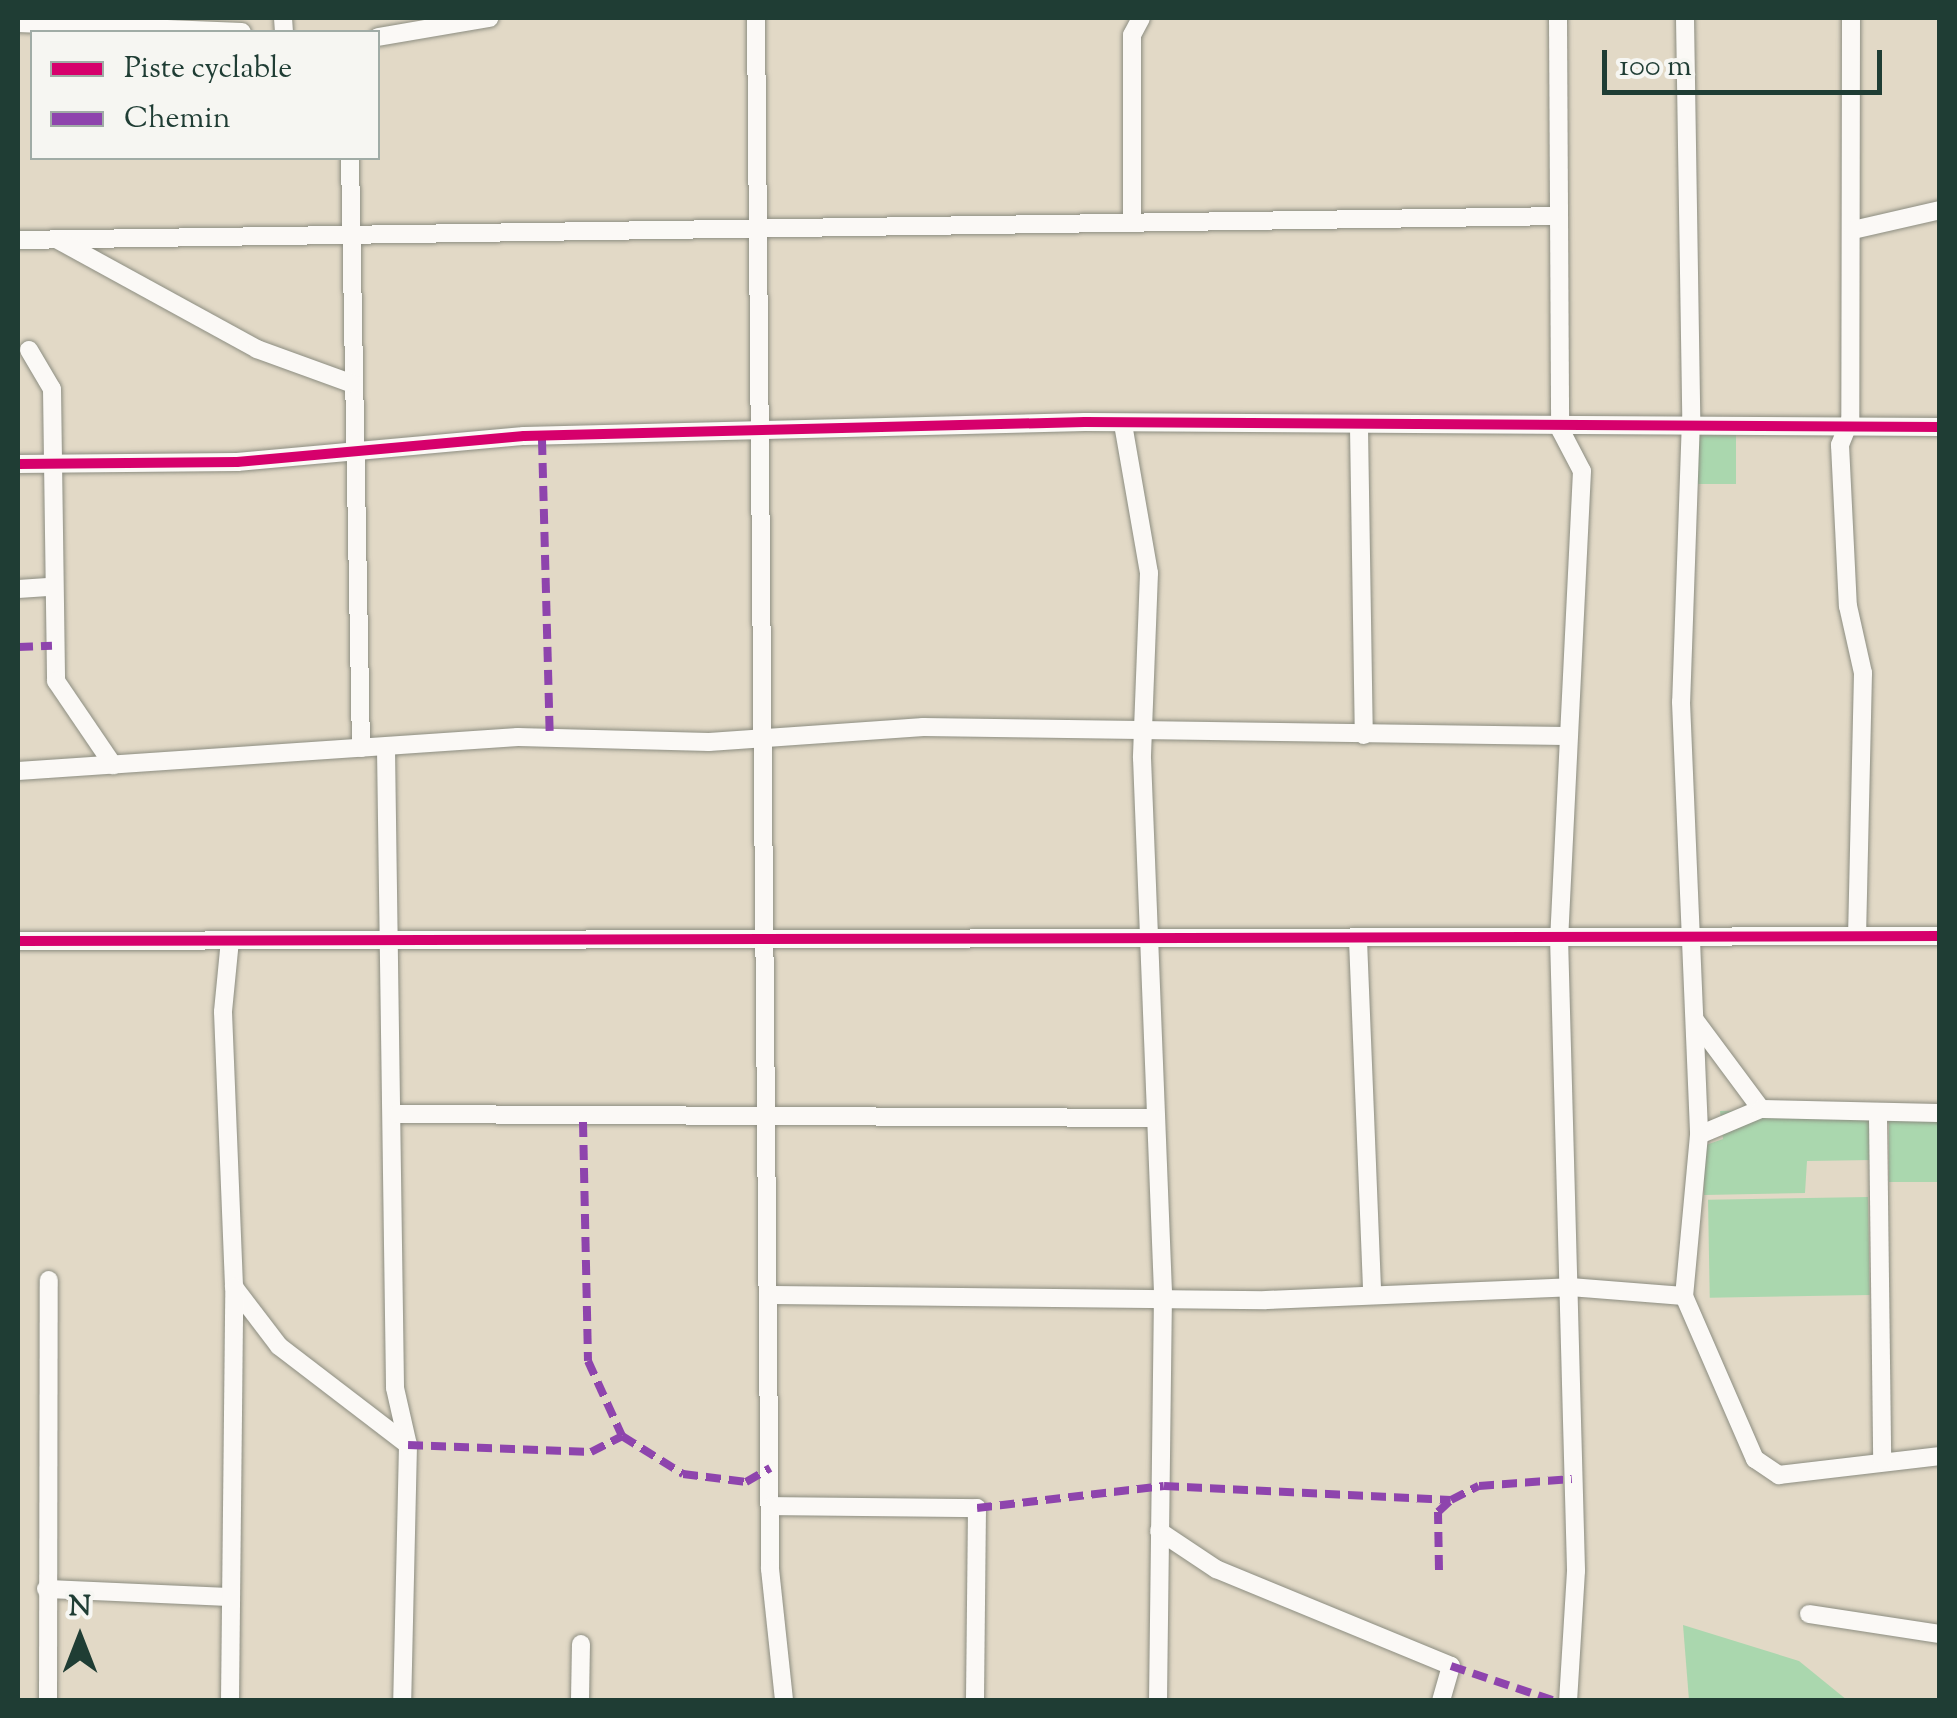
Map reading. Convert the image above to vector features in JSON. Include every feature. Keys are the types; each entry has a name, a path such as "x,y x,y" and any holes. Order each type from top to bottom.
{"street":[{"path":"380,38 489,18"},
{"path":"756,18 758,733 770,937 772,1506 784,1700"},
{"path":"1132,222 1132,36 1141,18"},
{"path":"1558,18 1560,429 1582,472 1565,736 1558,937 1576,1572 1568,1700"},
{"path":"1686,18 1691,419 1681,702 1687,936 1699,1135 1684,1296 1754,1459 1796,1475 1940,1456"},
{"path":"1851,18 1850,420 1840,445 1848,606 1863,673 1857,932"},
{"path":"18,23 51,20 210,30"},
{"path":"350,160 360,748"},
{"path":"1853,230 1940,210"},
{"path":"18,240 350,238 1558,216"},
{"path":"58,240 257,349 352,384"},
{"path":"29,350 47,368 52,389 48,587 56,681 113,765"},
{"path":"18,464 237,462 354,446 664,432 756,437 1122,424 1560,429 1691,419 1803,429 1850,420 1940,426"},
{"path":"1122,424 1148,573 1143,734 1147,935 1163,1294 1158,1700"},
{"path":"1358,428 1364,735"},
{"path":"18,590 48,587"},
{"path":"18,771 360,748 758,733 1565,736"},
{"path":"386,749 398,1114 395,1388 408,1445 402,1700"},
{"path":"18,940 1147,935 1358,940 1857,932 1940,936"},
{"path":"230,940 223,1012 234,1287 230,1700"},
{"path":"1358,940 1372,1295"},
{"path":"1693,1016 1760,1109"},
{"path":"1699,1135 1760,1109 1878,1116 1940,1113"},
{"path":"398,1114 583,1122 771,1114 1154,1118"},
{"path":"1878,1116 1882,1461"},
{"path":"48,1700 49,1280"},
{"path":"234,1287 279,1346 408,1445"},
{"path":"773,1295 1372,1295 1570,1287 1684,1296"},
{"path":"772,1506 976,1508 975,1700"},
{"path":"1159,1532 1216,1569 1451,1666 1441,1700"},
{"path":"46,1588 231,1597"},
{"path":"1809,1614 1940,1634"},
{"path":"580,1700 581,1644"}],"green space":[{"path":"1692,427 1736,427 1736,484 1692,484"},
{"path":"1872,1108 1872,1160 1807,1161 1805,1193 1704,1195 1703,1146 1723,1139 1720,1111"},
{"path":"1889,1111 1939,1111 1939,1182 1889,1182"},
{"path":"1868,1197 1870,1295 1710,1298 1708,1200"},
{"path":"1683,1625 1799,1661 1847,1700 1689,1700"}],"marked path":[{"path":"542,440 550,736"},
{"path":"18,647 52,646"},
{"path":"583,1122 588,1361 622,1436"},
{"path":"408,1445 591,1452 622,1436 683,1474 746,1482 770,1468"},
{"path":"1439,1570 1438,1512 1451,1500 1479,1486 1572,1479"},
{"path":"977,1508 1164,1486 1451,1500"},
{"path":"1451,1666 1552,1700"}],"cycle path":[{"path":"18,464 237,462 524,436 1085,422 1940,427"},
{"path":"18,941 1940,936"}]}
